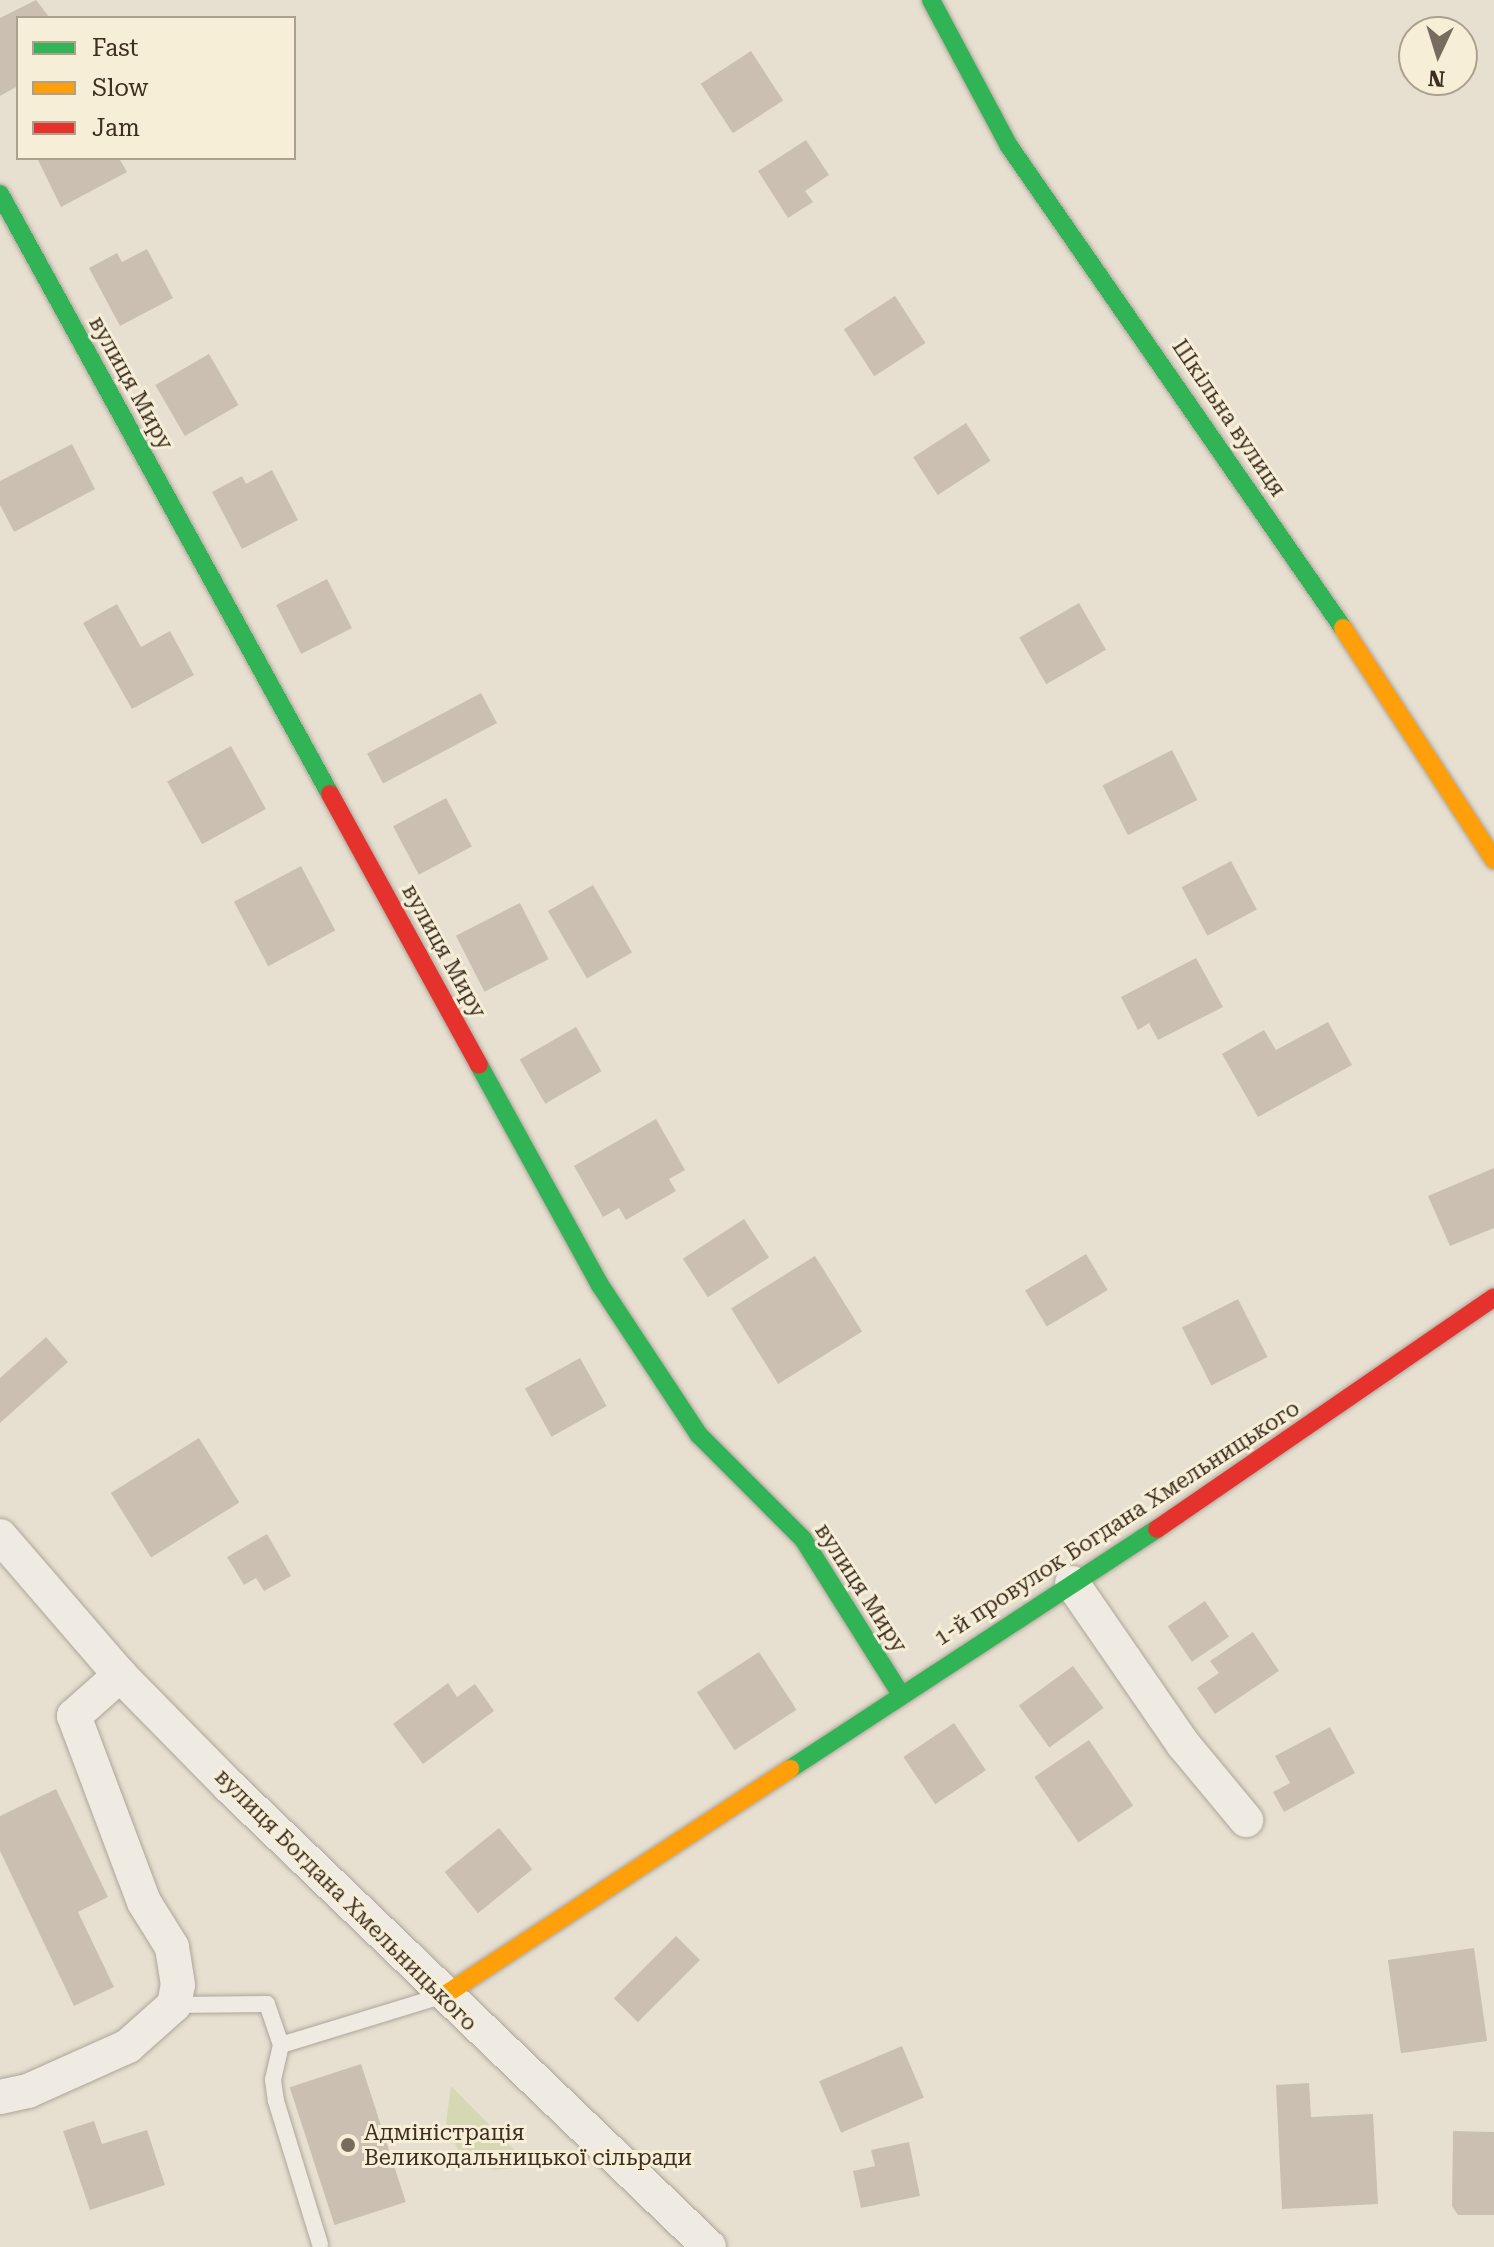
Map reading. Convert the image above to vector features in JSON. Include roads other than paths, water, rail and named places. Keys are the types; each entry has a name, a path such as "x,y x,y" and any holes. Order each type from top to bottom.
{"street":[{"name":"Шкільна вулиця","path":"931,0 1009,146 1314,584 1494,860"},
{"name":"вулиця Миру","path":"0,194 600,1285 699,1435 803,1539 900,1693"},
{"name":"1-й провулок Богдана Хмельницького","path":"443,1996 900,1693 1216,1491 1494,1297"},
{"name":"вулиця Богдана Хмельницького","path":"1,1540 120,1675 443,1996 709,2247"},
{"path":"1072,1583 1183,1744 1246,1820"},
{"path":"0,2097 28,2091 128,2046 174,2005 178,1985 172,1947 144,1902 74,1716 120,1675"}],"lane":[{"path":"281,2045 443,1996"},
{"path":"174,2005 267,2004 281,2045 273,2080 276,2101 320,2244"}],"place":[{"name":"Адміністрація Великодальницької сільради","path":"348,2145"}]}
